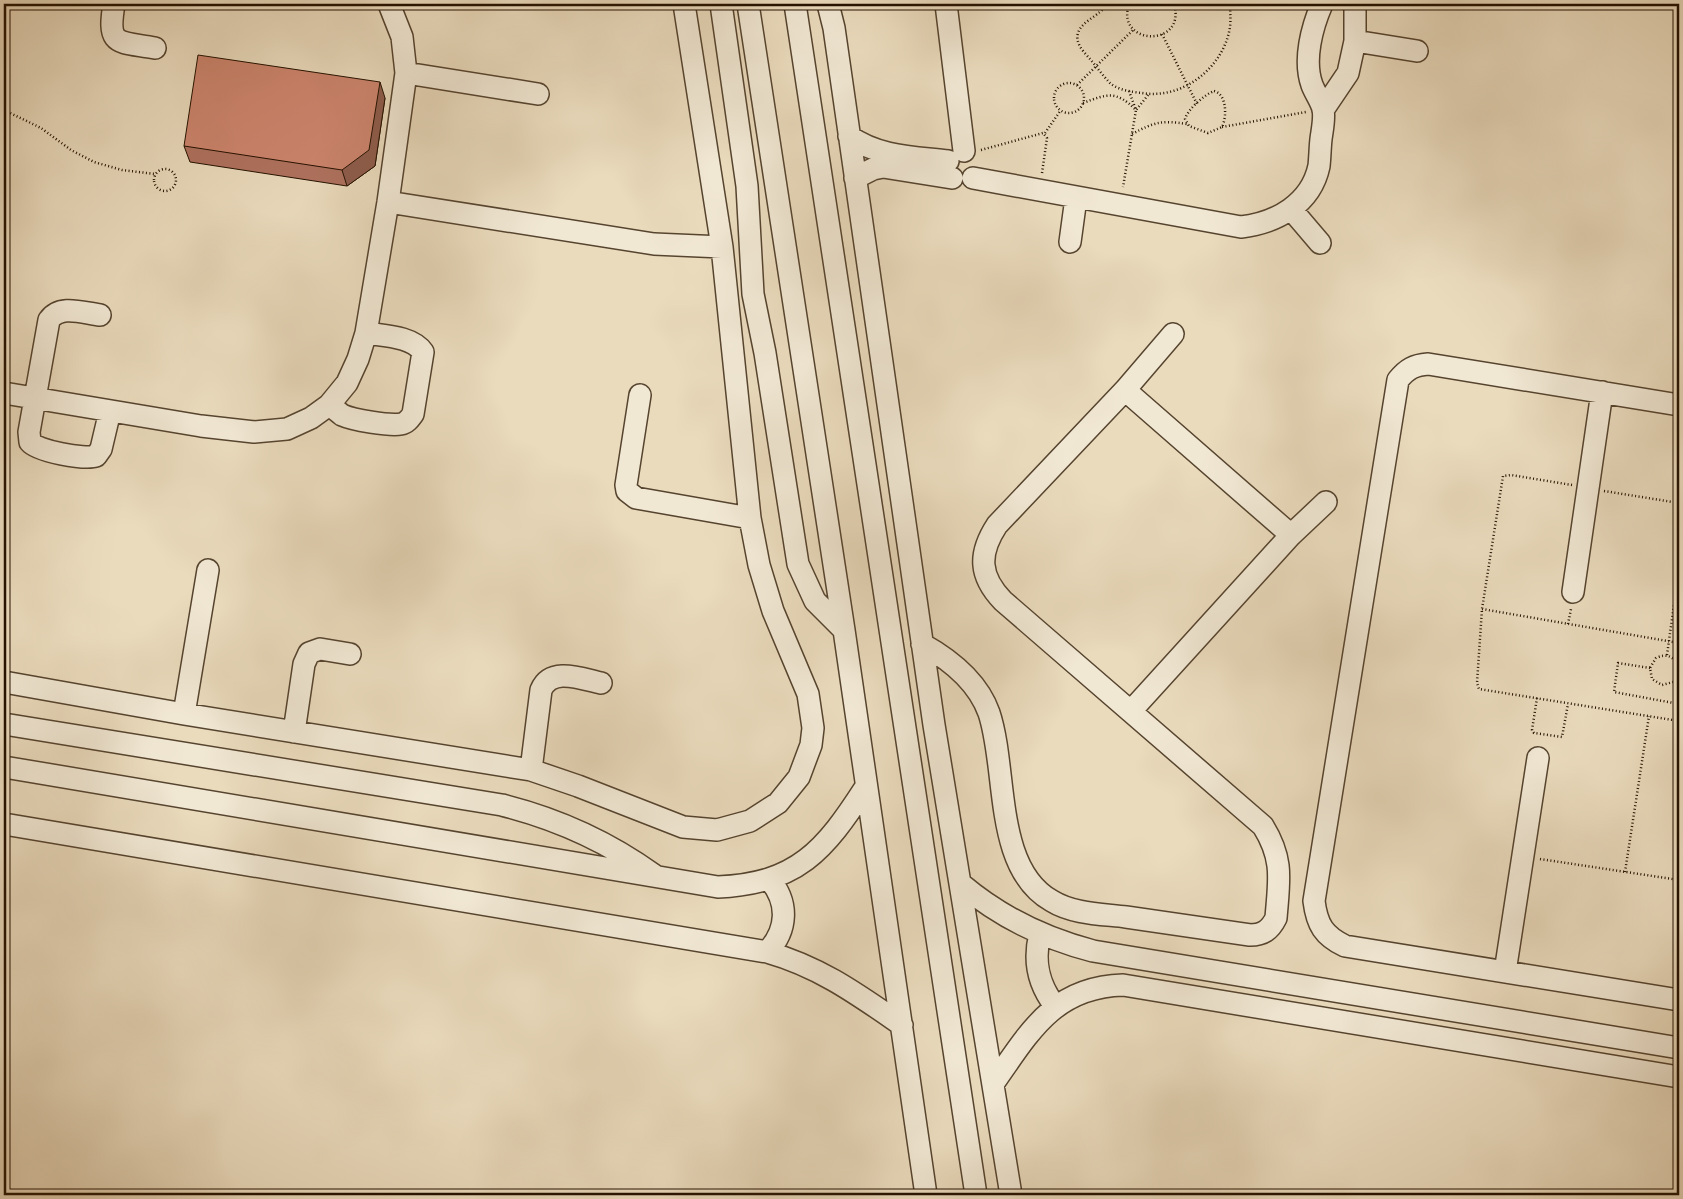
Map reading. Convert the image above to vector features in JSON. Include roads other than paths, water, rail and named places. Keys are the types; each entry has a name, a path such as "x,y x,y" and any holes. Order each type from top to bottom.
{"street":[{"path":"114,4 110,28 115,39 120,42 155,48"},
{"path":"4,393 254,432 287,429 311,418 329,405 347,383 358,359 366,333 388,202 406,73 402,36 389,4"},
{"path":"4,682 184,714 532,770 578,786 667,822 700,830 717,830 750,821 772,808 790,791 799,776 811,745 812,711 808,694 771,604 750,518 722,247 684,4"},
{"path":"720,4 747,186 753,294 765,354 798,564 815,601 833,622 844,630"},
{"path":"748,4 844,630 926,1195"},
{"path":"795,4 976,1195"},
{"path":"828,4 834,28 934,725 1011,1195"},
{"path":"946,4 962,182 973,178 1120,206 1241,226 1259,225 1276,219 1291,209 1313,183 1319,167 1323,110 1311,83 1309,63 1314,24 1322,4"},
{"path":"1323,110 1348,73 1355,41 1355,4"},
{"path":"1355,41 1417,51"},
{"path":"406,73 538,94"},
{"path":"849,136 869,148 881,152 959,161"},
{"path":"855,178 883,167 959,161"},
{"path":"1070,242 1076,198"},
{"path":"388,202 654,244 722,247"},
{"path":"1291,209 1320,243"},
{"path":"100,316 65,310 53,315 49,320 28,437 33,446 87,458 96,456 101,449 110,411"},
{"path":"329,405 343,415 360,420 394,424 402,424 409,420 413,414 423,352 418,345 410,341 366,333"},
{"path":"922,644 936,652 961,672 972,685 989,713 1014,855 1024,875 1040,893 1060,905 1082,911 1250,935 1266,931 1276,918 1280,866 1269,836 1263,826 991,588 984,573 983,556 988,540 998,525 1125,390 1173,334"},
{"path":"1679,405 1428,364 1416,365 1405,371 1398,380 1394,392 1314,901 1316,916 1328,938 1344,946 1679,1000"},
{"path":"1125,390 1291,535"},
{"path":"1574,592 1602,392"},
{"path":"640,395 626,485 631,495 636,498 750,518"},
{"path":"1131,711 1291,535 1326,502"},
{"path":"184,714 208,570"},
{"path":"294,732 304,664 309,653 320,649 350,654"},
{"path":"532,770 541,690 547,680 558,676 601,683"},
{"path":"4,724 502,805 569,825 615,849 658,878"},
{"path":"905,729 934,725"},
{"path":"1505,972 1538,758"},
{"path":"4,767 718,887 752,884 769,879 800,865 826,844 866,788"},
{"path":"4,824 767,952 795,961 828,976 902,1025"},
{"path":"767,952 782,930 784,912 779,894 769,879"},
{"path":"960,884 1002,916 1070,946 1115,956 1679,1048"},
{"path":"1040,934 1037,967 1043,988 1055,1006"},
{"path":"993,1084 1033,1027 1055,1006 1067,998 1094,988 1108,986 1137,987 1679,1077"}]}
